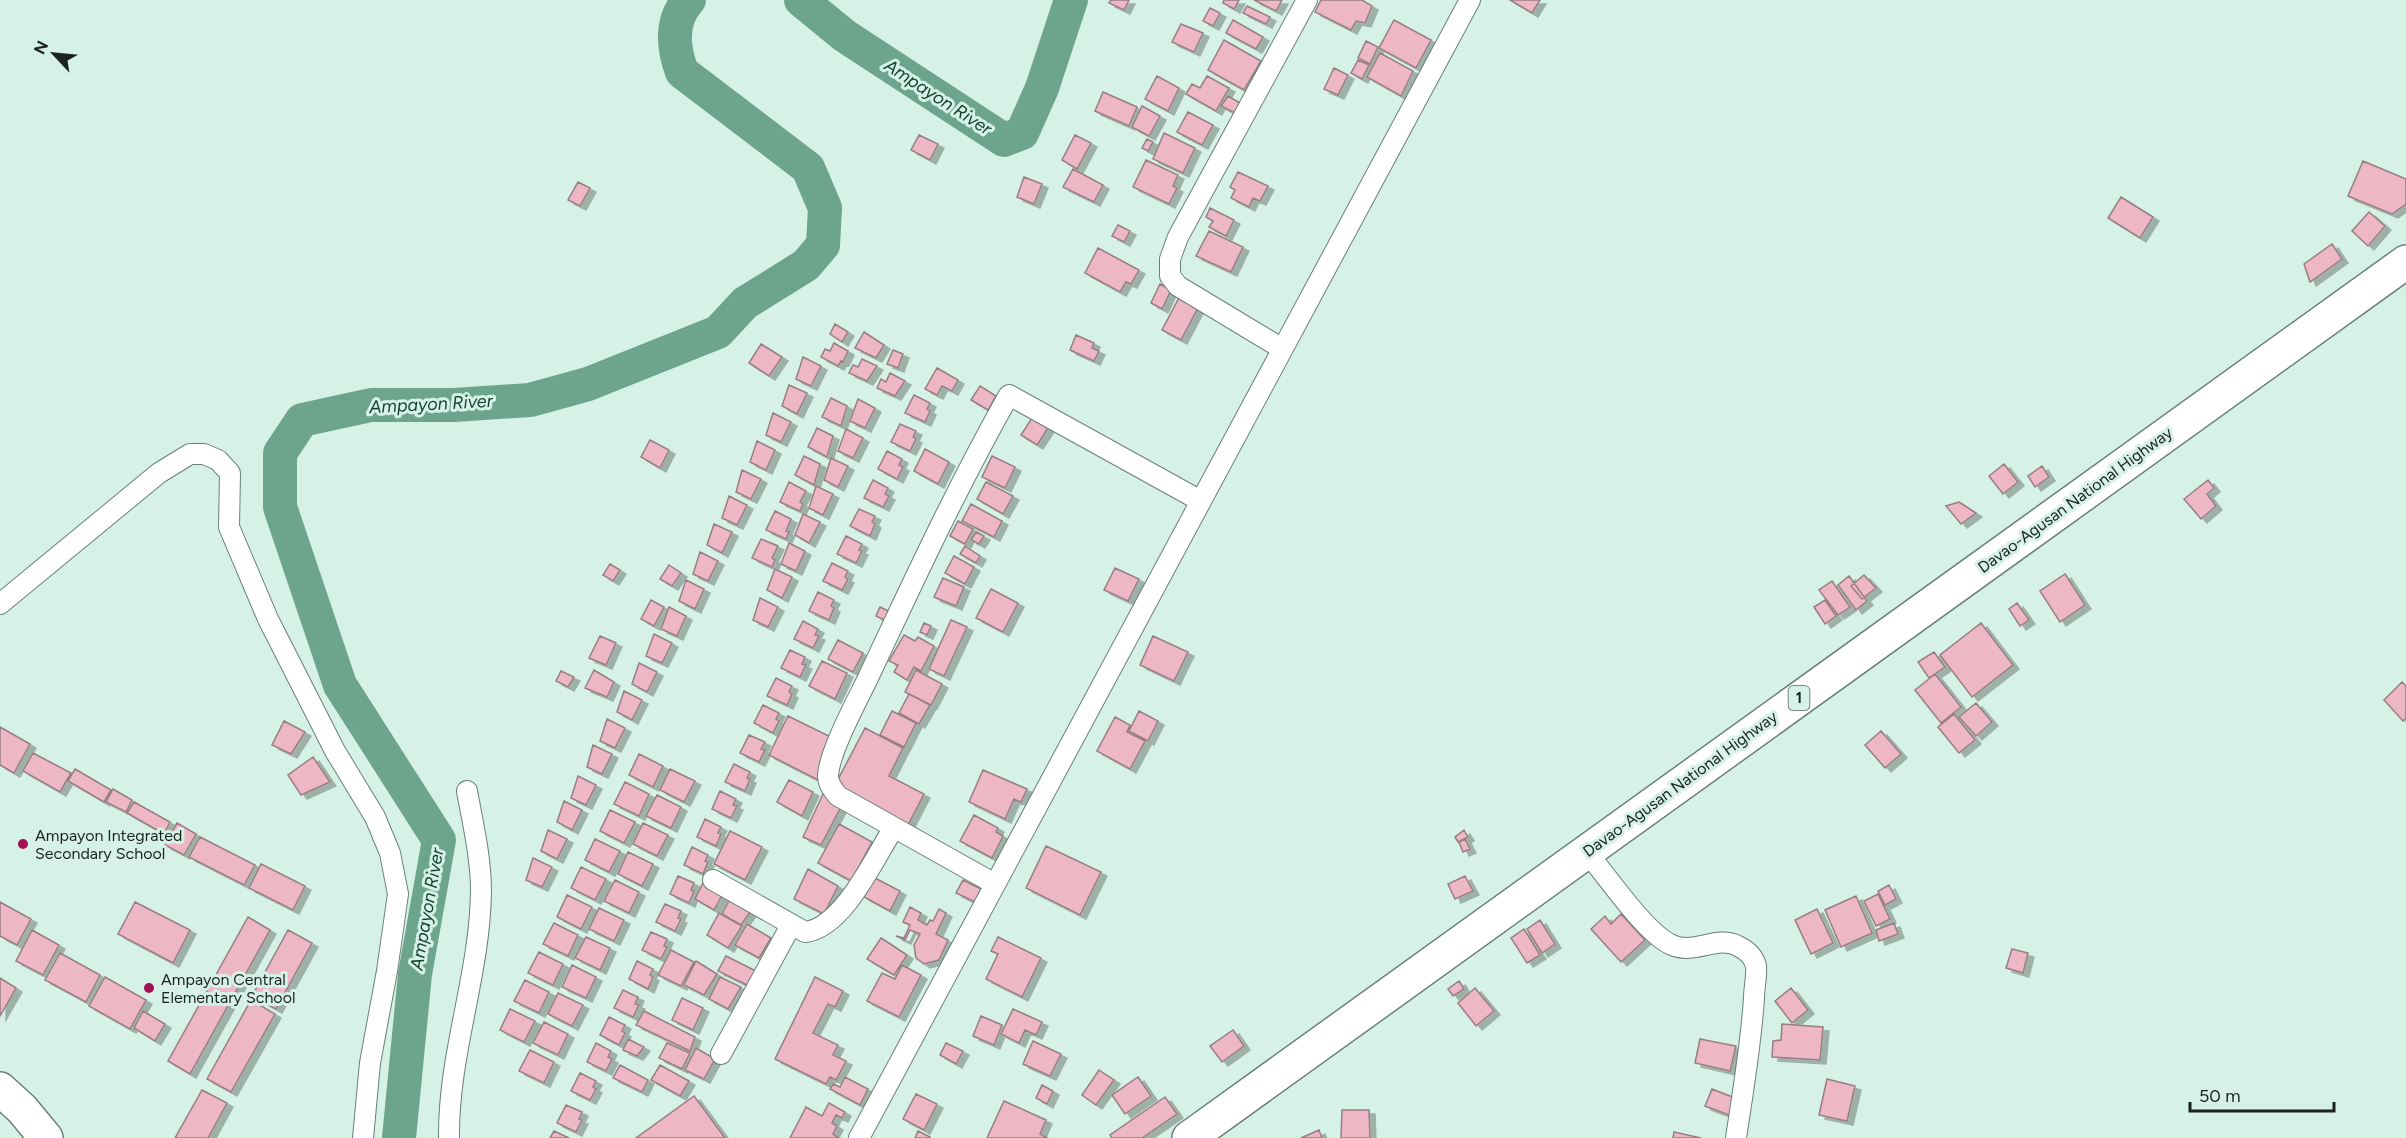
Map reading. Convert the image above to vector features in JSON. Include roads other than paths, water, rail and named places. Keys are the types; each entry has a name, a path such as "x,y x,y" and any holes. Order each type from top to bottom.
{"highway":[{"name":"Davao-Agusan National Highway","path":"1189,1138 2406,262"},
{"path":"0,1089 22,1109 46,1138"}],"street":[{"path":"1281,348 1178,286 1170,276 1170,259 1178,237 1307,0"},
{"path":"859,1138 1199,500 1470,0"},
{"path":"995,884 838,796 831,788 828,777 832,760 941,523 1010,395 1199,500"},
{"path":"0,604 159,473 190,454 204,454 218,460 230,473 230,527 268,619 335,751 375,817 390,853 398,894 370,1063 363,1138"},
{"path":"448,1138 452,1077 477,933 481,891 478,852 467,791"},
{"path":"713,880 805,932 817,931 836,917 892,828"},
{"path":"1586,851 1644,921 1658,936 1671,945 1688,950 1727,943 1737,945 1751,954 1756,966 1752,1028 1736,1138"},
{"path":"721,1054 791,925"}],"waterway":[{"name":"Ampayon River","path":"399,1138 415,974 439,840 340,685 280,507 280,453 302,420 371,405 454,405 530,400 588,384 718,332 745,303 806,265 823,245 825,208 808,168 682,72 675,44 675,34 679,16 689,0"},
{"name":"Ampayon River","path":"801,0 845,36 1004,140 1022,133 1042,88 1071,0"}],"place":[{"name":"Ampayon Integrated Secondary School","path":"23,844"},
{"name":"Ampayon Central Elementary School","path":"149,988"}]}
